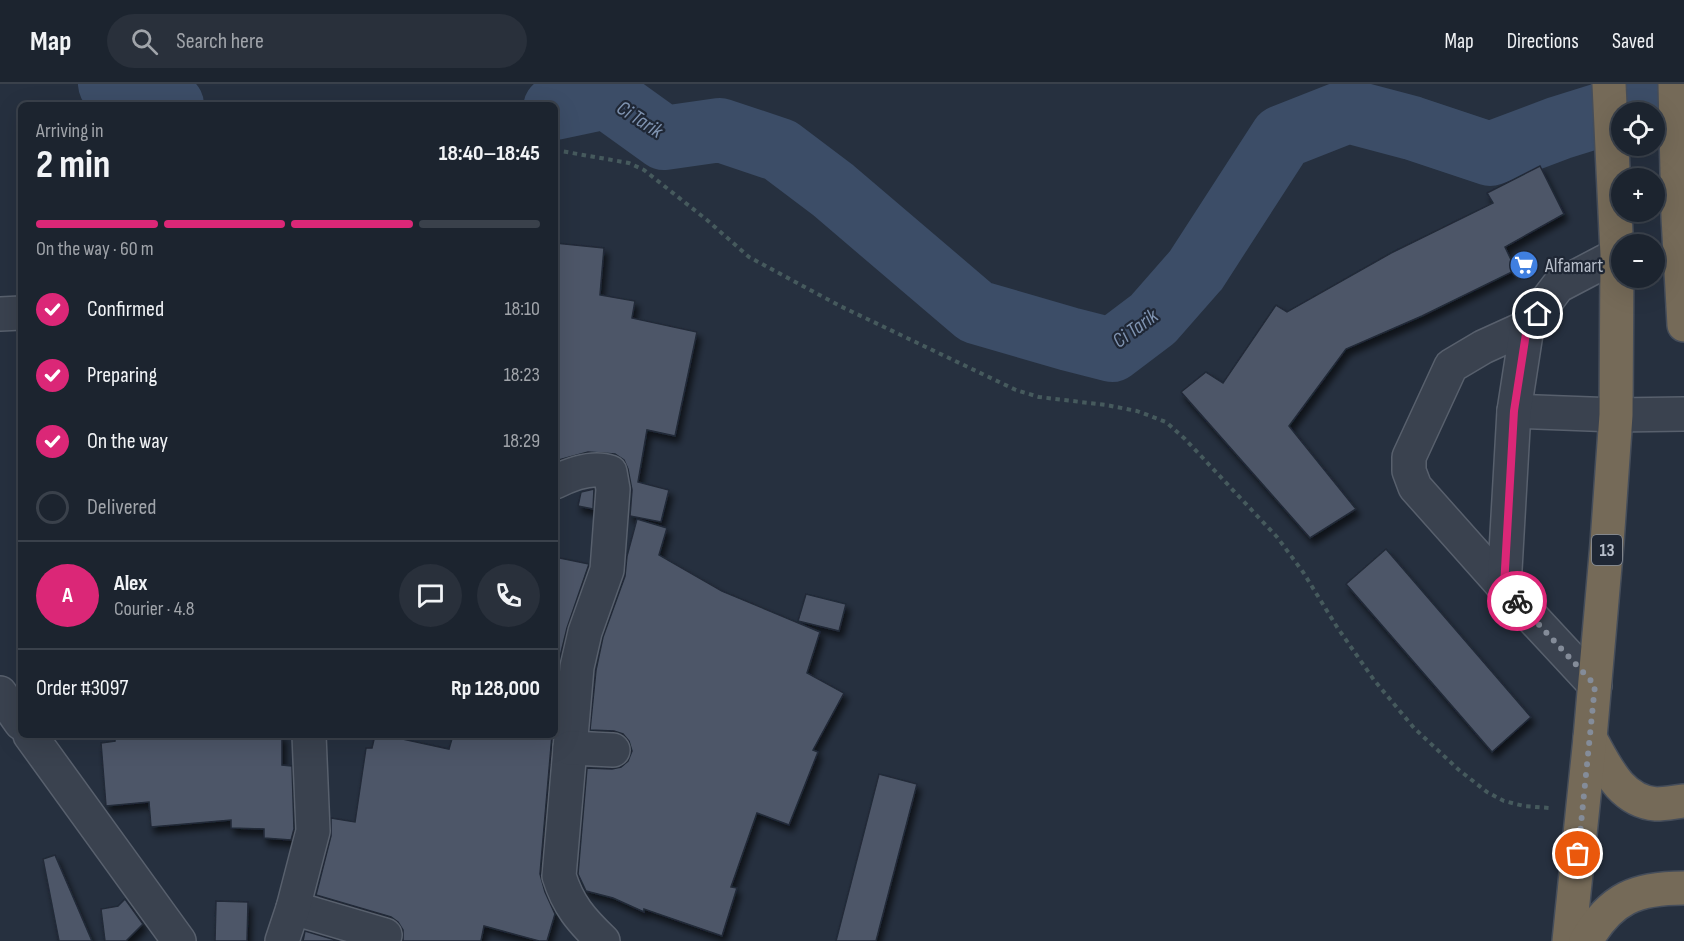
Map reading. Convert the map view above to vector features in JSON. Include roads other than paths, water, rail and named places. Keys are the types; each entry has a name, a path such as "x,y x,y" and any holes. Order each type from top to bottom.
{"highway":[{"name":"13","path":"1609,84 1616,234"},
{"path":"1676,84 1684,325"},
{"name":"13","path":"1569,941 1607,543 1616,415 1617,288"},
{"path":"1590,738 1614,780 1634,799 1658,804 1684,801"},
{"path":"1586,941 1591,932 1615,906 1634,894 1657,888 1684,888"}],"street":[{"path":"1504,587 1514,411 1527,327 1558,286 1611,258"},
{"path":"0,314 18,313"},
{"path":"1527,327 1483,347 1451,366 1409,457 1409,471 1415,487 1595,685"},
{"path":"1514,411 1616,415 1684,414"},
{"path":"558,480 570,474 601,469 610,472 613,489 607,570 585,632 577,667 559,876 565,895 581,920 603,941"},
{"path":"32,738 179,941"},
{"path":"282,941 313,831 309,738"},
{"path":"570,748 613,750"},
{"path":"293,908 385,936"}],"waterway":[{"name":"Ci Tarik","path":"110,84 163,102"},
{"name":"Ci Tarik","path":"558,107 607,97 664,138 720,130 780,150 833,190 976,312 1112,350 1153,319 1196,270 1282,137 1348,111 1412,128 1490,154 1559,128 1684,89"}],"place":[{"name":"Alfamart","path":"1524,265"}]}
